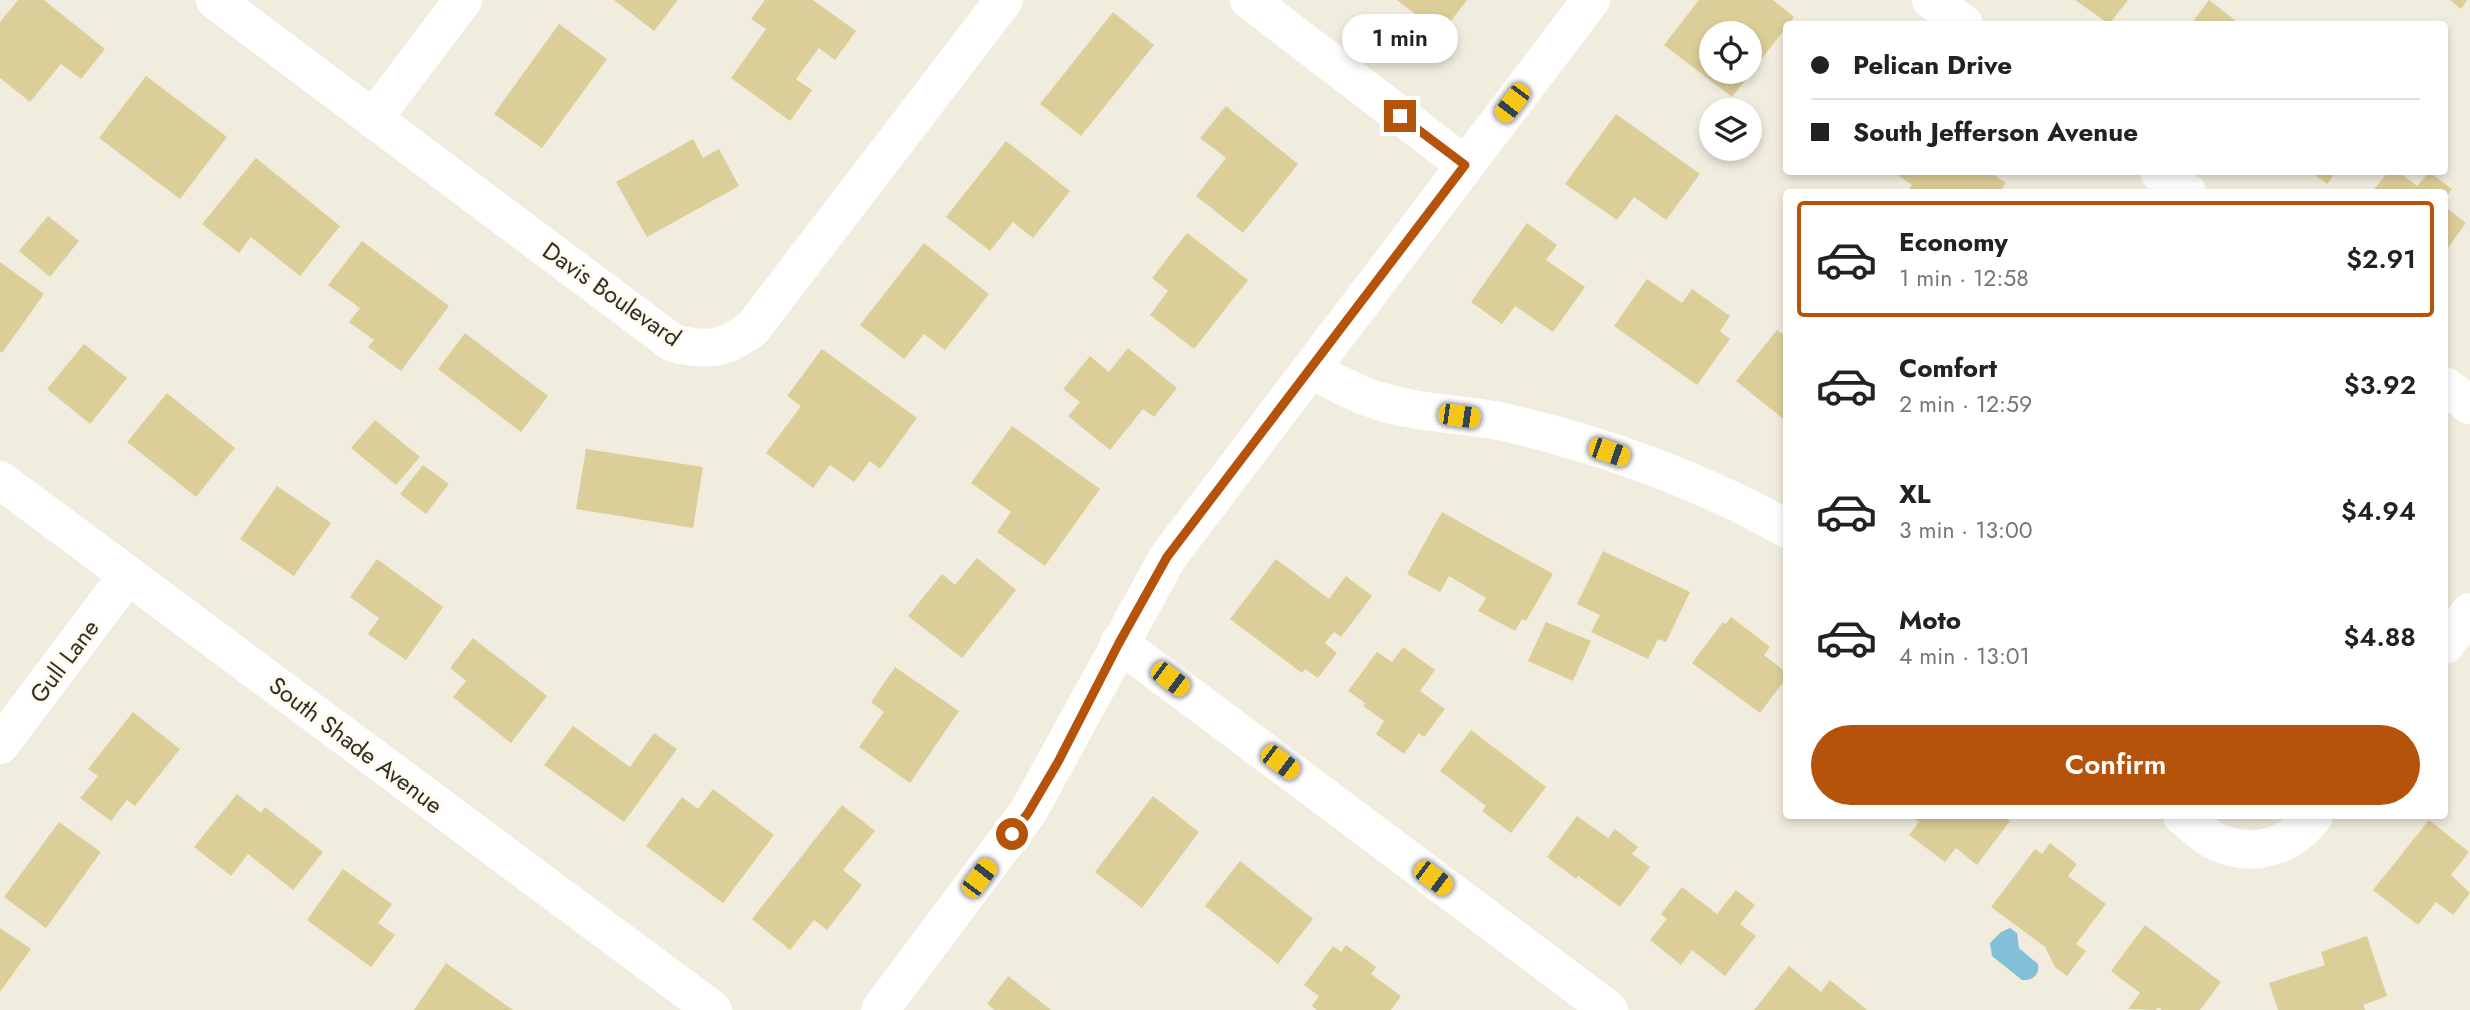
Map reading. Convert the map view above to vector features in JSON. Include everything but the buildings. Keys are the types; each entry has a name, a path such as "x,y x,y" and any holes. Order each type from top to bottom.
{"street":[{"name":"Davis Boulevard","path":"215,0 673,343 696,349 708,349 735,341 752,329 1004,0"},
{"path":"373,119 463,0"},
{"path":"1249,0 1465,165"},
{"path":"880,1010 1028,813 1167,557 1591,0"},
{"path":"1931,0 1960,21"},
{"path":"2163,175 2183,189"},
{"path":"1310,370 1373,399 1417,410 1501,422 1587,444 1677,475 1783,527"},
{"path":"2448,388 2470,405"},
{"name":"South Shade Avenue","path":"0,480 713,1010"},
{"name":"Gull Lane","path":"0,745 127,576"},
{"path":"2448,641 2470,612"},
{"path":"1119,643 1609,1010"},
{"path":"2186,819 2215,841 2244,850 2268,848 2287,841 2303,830 2312,819"}],"water":[{"path":"2010,928 2017,933 2019,948 2038,964 2038,972 2032,978 2022,980 1992,956 1990,943 2001,932"}],"route":[{"path":"1012,834 1028,813 1058,762 1167,557 1465,165 1400,116"}]}
